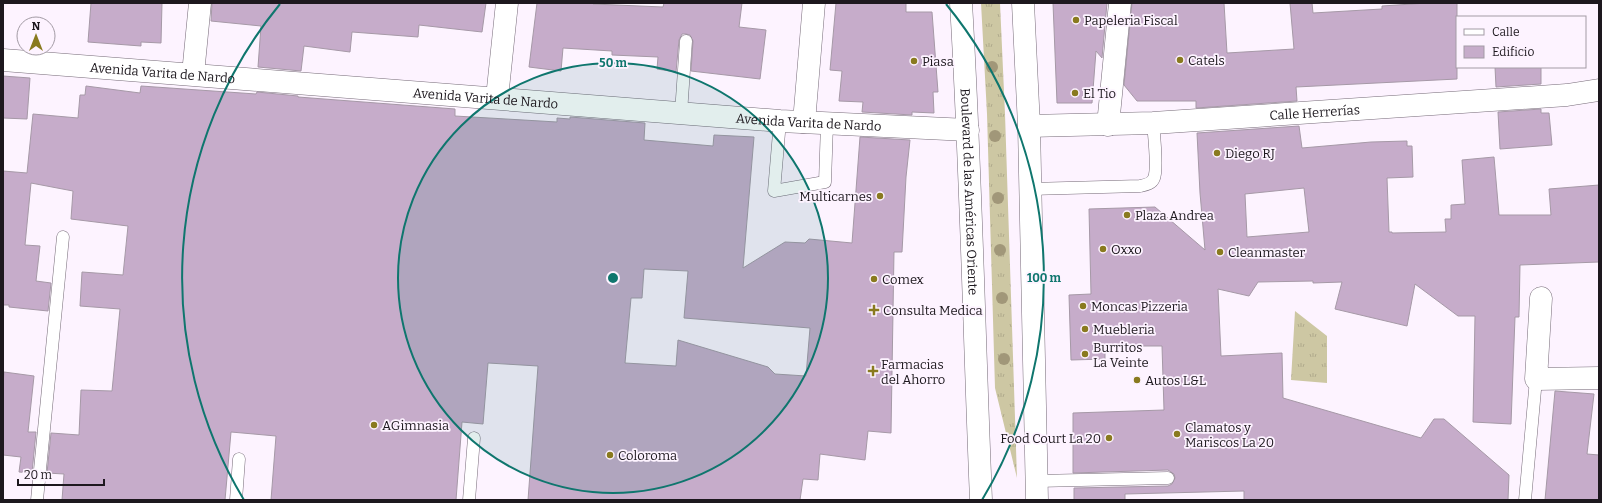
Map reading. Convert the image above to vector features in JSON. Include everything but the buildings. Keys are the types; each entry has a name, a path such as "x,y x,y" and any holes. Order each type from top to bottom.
{"street":[{"path":"192,74 200,3"},
{"path":"497,98 507,3"},
{"path":"804,122 814,3"},
{"name":"Boulevard de las Américas Oriente","path":"961,3 968,130 970,231 981,500"},
{"path":"1023,3 1029,126 1037,490"},
{"path":"1108,124 1120,3"},
{"name":"Avenida Varita de Nardo","path":"3,60 780,121 968,130"},
{"name":"Calle Herrerías","path":"1029,126 1153,123 1567,95 1599,90"},
{"path":"1541,298 1536,379 1599,378"}],"lane":[{"path":"681,113 686,41"},
{"path":"780,121 774,191 825,182 827,124"},
{"path":"1030,189 1140,186 1149,184 1154,180 1155,170 1153,123"},
{"path":"37,500 63,237"},
{"path":"1525,500 1536,379"},
{"path":"468,500 474,438"},
{"path":"236,500 240,459"},
{"path":"1037,490 1168,478"}],"green space":[{"path":"981,3 1000,3 1017,478 995,388 987,114"},
{"path":"1295,311 1327,336 1327,383 1291,380"}],"place":[{"name":"Papeleria Fiscal","path":"1076,20"},
{"name":"Catels","path":"1180,60"},
{"name":"Piasa","path":"914,61"},
{"name":"El Tio","path":"1075,93"},
{"name":"Diego RJ","path":"1217,153"},
{"name":"Multicarnes","path":"880,196"},
{"name":"Plaza Andrea","path":"1127,215"},
{"name":"Oxxo","path":"1103,249"},
{"name":"Cleanmaster","path":"1220,252"},
{"name":"Comex","path":"874,279"},
{"name":"Moncas Pizzeria","path":"1083,306"},
{"name":"Consulta Medica","path":"874,310"},
{"name":"Muebleria","path":"1085,329"},
{"name":"Burritos La Veinte","path":"1085,354"},
{"name":"Farmacias del Ahorro","path":"873,371"},
{"name":"Autos L&L","path":"1137,380"},
{"name":"AGimnasia","path":"374,425"},
{"name":"Clamatos y Mariscos La 20","path":"1177,434"},
{"name":"Food Court La 20","path":"1109,438"},
{"name":"Coloroma","path":"610,455"}]}
